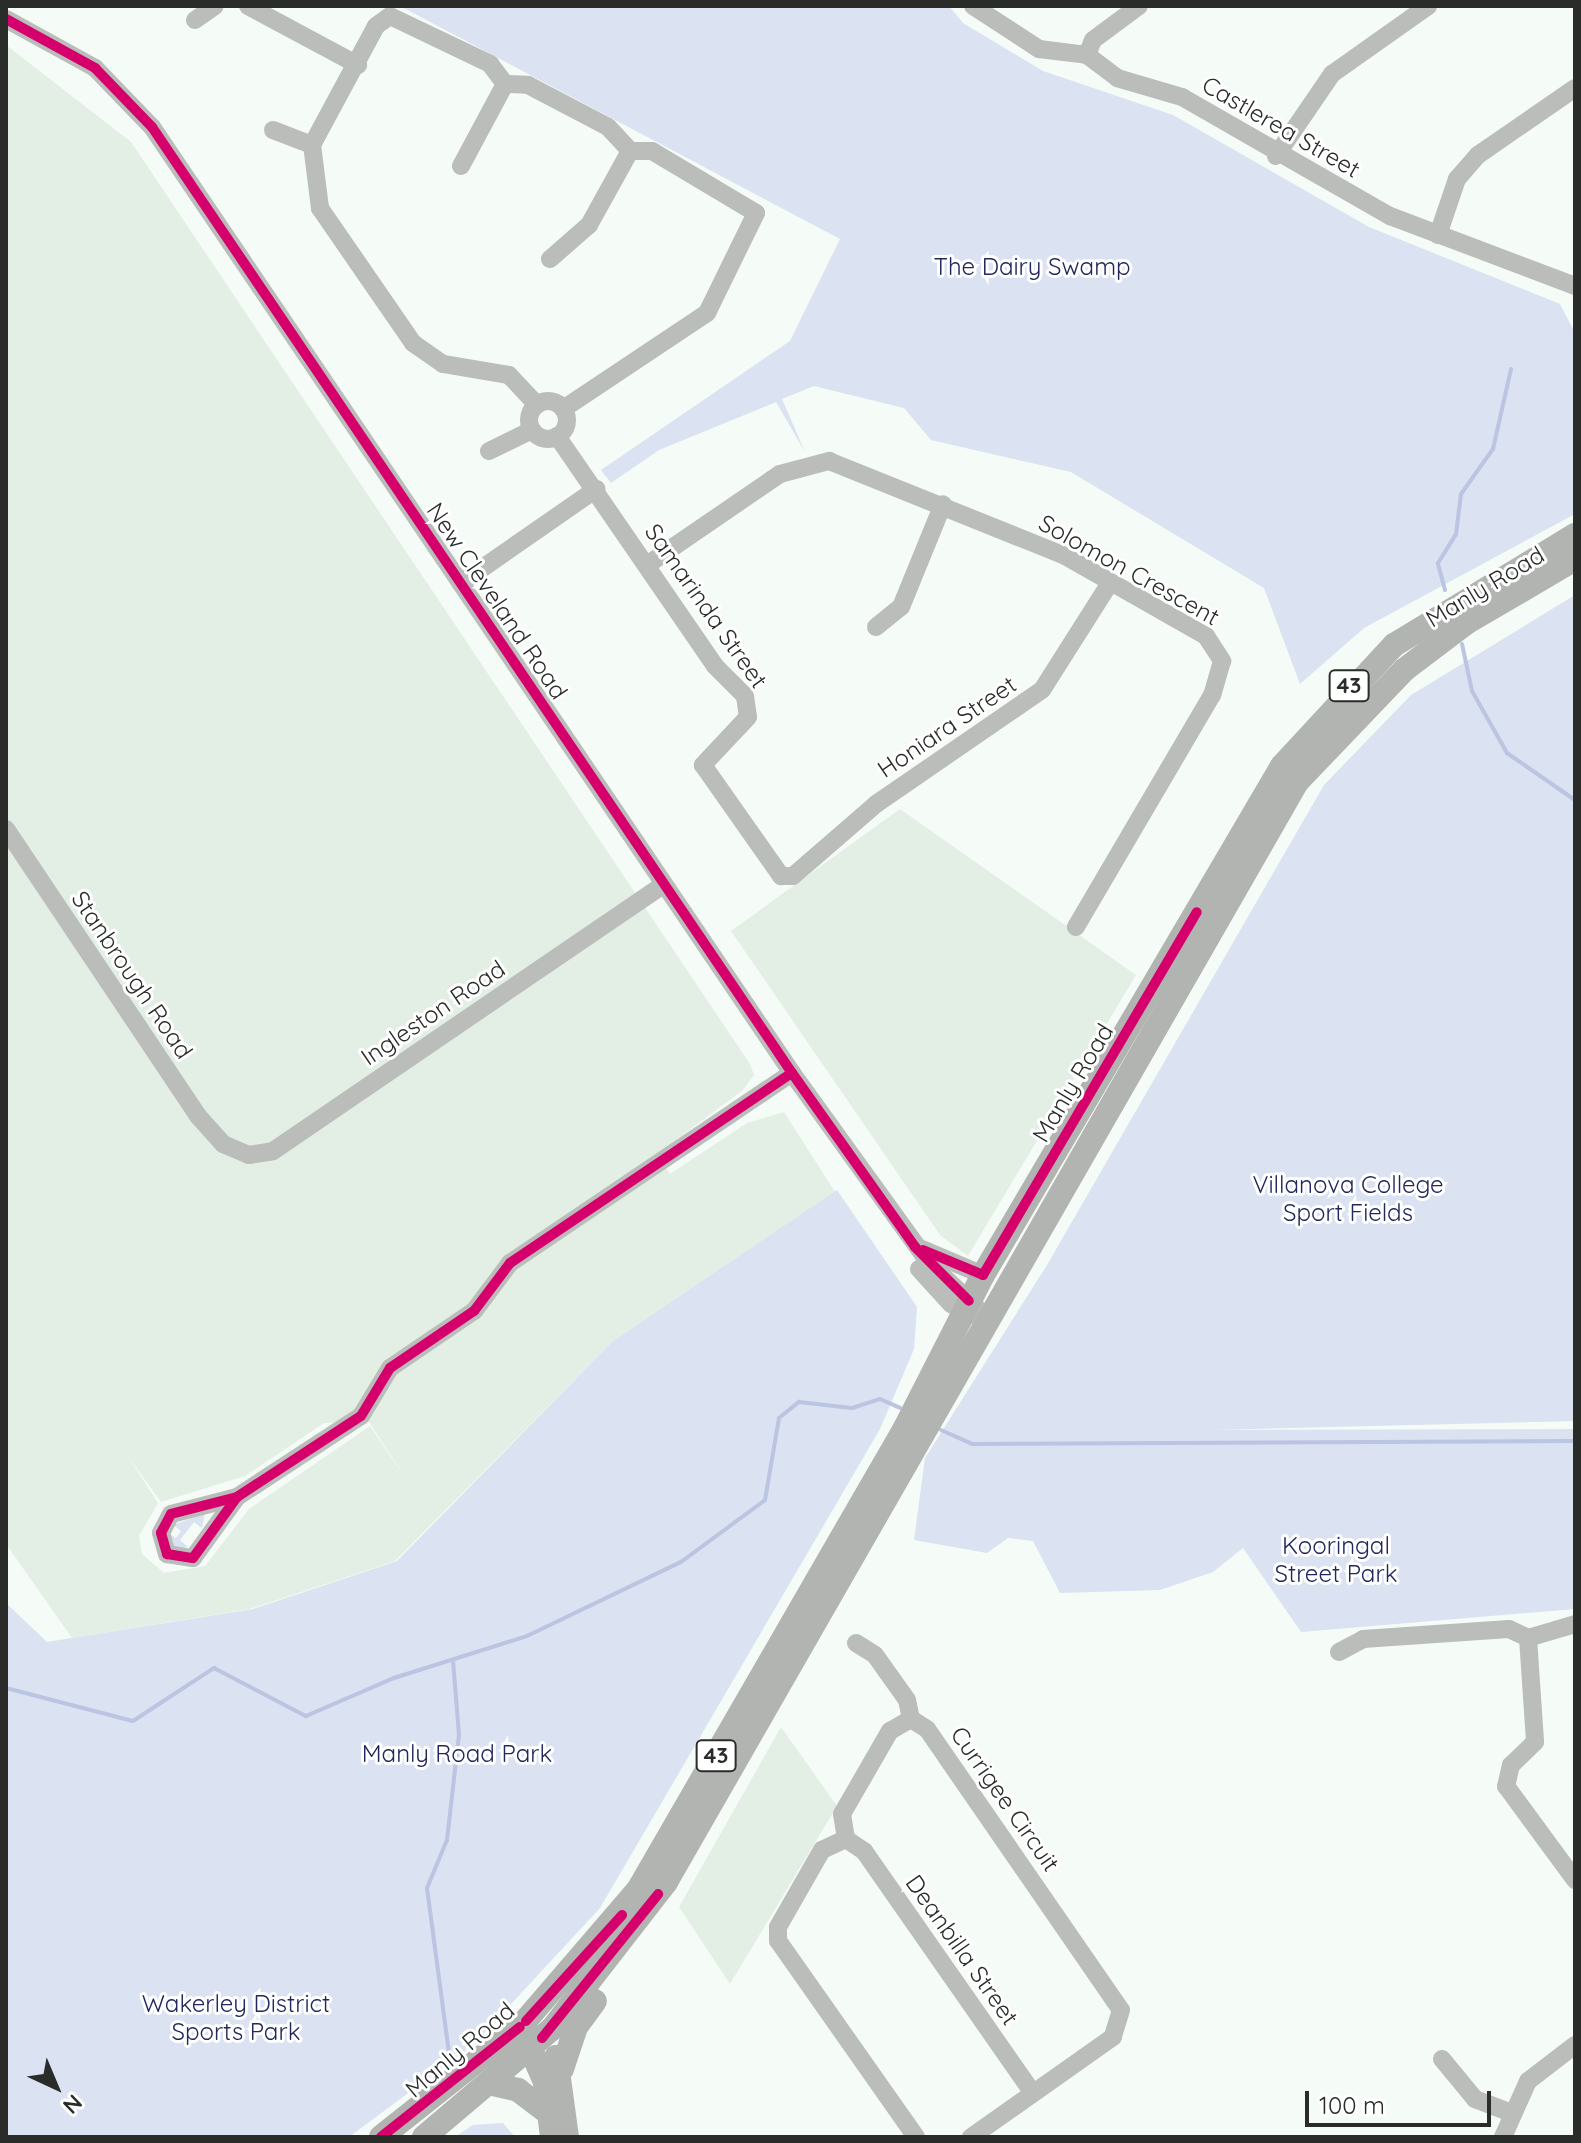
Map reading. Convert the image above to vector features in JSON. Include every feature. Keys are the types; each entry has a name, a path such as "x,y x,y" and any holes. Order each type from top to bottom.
{"main road":[{"name":"Manly Road","path":"424,2137 493,2084 638,1890 905,1428 983,1275 1258,803 1308,732 1421,624 1575,535"},
{"name":"Manly Road","path":"381,2137 530,2034 658,1894 1304,772 1370,700 1439,643 1575,559"},
{"path":"567,2137 562,2069 576,2027 650,1927 658,1894"},
{"path":"530,2034 562,2069"},
{"path":"530,2034 551,2126"},
{"path":"493,2084 518,2090 551,2126"}],"street":[{"path":"195,20 215,6"},
{"path":"248,6 358,65"},
{"name":"Castlerea Street","path":"973,6 1039,49 1087,55 1117,78 1182,97 1276,156 1438,235 1575,286"},
{"path":"1087,55 1093,40 1139,6"},
{"path":"1276,156 1332,74 1428,6"},
{"path":"399,18 490,64 505,84 528,85 608,127 630,151 652,151 744,201 755,224 707,313 563,409 537,405 509,375 443,364 413,343 320,208 312,145 383,19 399,18"},
{"name":"New Cleveland Road","path":"6,19 95,68 152,127 792,1073 915,1247 919,1270 966,1306 989,1319"},
{"path":"461,166 505,84"},
{"path":"1438,235 1457,179 1478,155 1575,88"},
{"path":"273,130 312,145"},
{"path":"550,259 589,225 630,151"},
{"path":"532,430 537,405"},
{"path":"489,451 532,430 557,436 567,421 563,409"},
{"name":"Samarinda Street","path":"557,436 647,565 745,696 748,717 703,765 781,876"},
{"name":"Solomon Crescent","path":"647,565 780,474 807,465 853,465 1110,583 1206,636 1217,647 1221,671 1076,927"},
{"path":"461,583 596,489"},
{"path":"876,627 901,607 943,504"},
{"name":"Honiara Street","path":"781,876 793,876 876,804 1042,690 1110,583"},
{"name":"Stanbrough Road","path":"6,829 223,1144"},
{"name":"Ingleston Road","path":"223,1144 249,1155 273,1151 664,884"},
{"path":"237,1497 361,1416 390,1368 474,1311 510,1263 792,1073"},
{"path":"915,1247 983,1275"},
{"path":"1339,1652 1363,1639 1509,1629 1528,1638 1575,1624"},
{"path":"1528,1638 1535,1742 1511,1765 1506,1786 1575,1880"},
{"path":"856,1643 875,1655 907,1700 911,1719 890,1731 842,1814 846,1839 822,1850 778,1927 778,1941 916,2137"},
{"name":"Currigee Circuit","path":"911,1719 927,1729 1121,2010 1113,2037 971,2137"},
{"name":"Deanbilla Street","path":"846,1839 864,1851 1033,2093"},
{"path":"1503,2137 1511,2113 1528,2081 1575,2045"},
{"path":"1442,2059 1475,2099 1511,2113"}],"shaded area":[{"path":"6,45 131,142 750,1064 754,1075 743,1090 657,1154 670,1174 747,1123 784,1112 835,1192 613,1341 395,1561 250,1609 72,1638 6,1544","holes":["369,1422 409,1483 370,1426 249,1509 205,1566 164,1573 142,1554 139,1536 158,1503 127,1455 161,1502 245,1476 324,1423"]},
{"path":"900,809 1136,975 968,1256 940,1235 731,931"},
{"path":"781,1727 837,1806 730,1984 679,1907"}],"green space":[{"name":"The Dairy Swamp","path":"400,6 949,6 963,23 1043,71 1173,115 1369,227 1560,304 1575,333 1575,514 1364,628 1300,684 1264,588 1071,472 931,440 904,408 814,386 782,399 805,452 776,402 659,450 611,483 601,470 790,341 840,239"},
{"name":"Villanova College Sport Fields","path":"1575,595 1575,1421 1212,1430 1575,1429 1575,1609 1301,1632 1243,1548 1213,1572 1160,1590 1060,1593 1033,1541 1008,1538 987,1553 914,1540 925,1458 1047,1265 1324,785 1411,695"},
{"name":"Manly Road Park","path":"837,1190 917,1307 914,1349 880,1429 600,1908 473,2045 349,2137 6,2137 6,1603 47,1642 253,1609 397,1561 613,1341"},
{"path":"205,1513 202,1528 194,1522 180,1540 188,1547 176,1549 167,1532 176,1538 181,1531 173,1525"},
{"path":"503,2123 515,2137 455,2137 473,2125"}],"waterway":[{"path":"1445,590 1438,563 1456,534 1461,494 1493,449 1511,369"},
{"path":"1462,644 1472,691 1507,753 1575,800"},
{"path":"6,1688 133,1721 214,1668 306,1716 394,1678 527,1636 681,1562 765,1500 779,1418 799,1402 852,1408 880,1399 900,1408"},
{"path":"941,1430 972,1444 1575,1441"},
{"path":"449,2053 427,1888 447,1840 459,1735 453,1660"}],"cycle path":[{"path":"6,19 95,68 152,127 792,1073 915,1247 969,1301"},
{"path":"923,1250 983,1275 1197,912"},
{"path":"237,1497 171,1514 161,1533 167,1554 193,1558 237,1497 361,1416 390,1368 474,1311 510,1263 792,1073"},
{"path":"542,2038 658,1894"},
{"path":"526,2021 622,1915"},
{"path":"381,2137 520,2027"}],"park label":[{"name":"Kooringal Street Park","path":"1336,1560"},
{"name":"Wakerley District Sports Park","path":"236,2018"}]}
